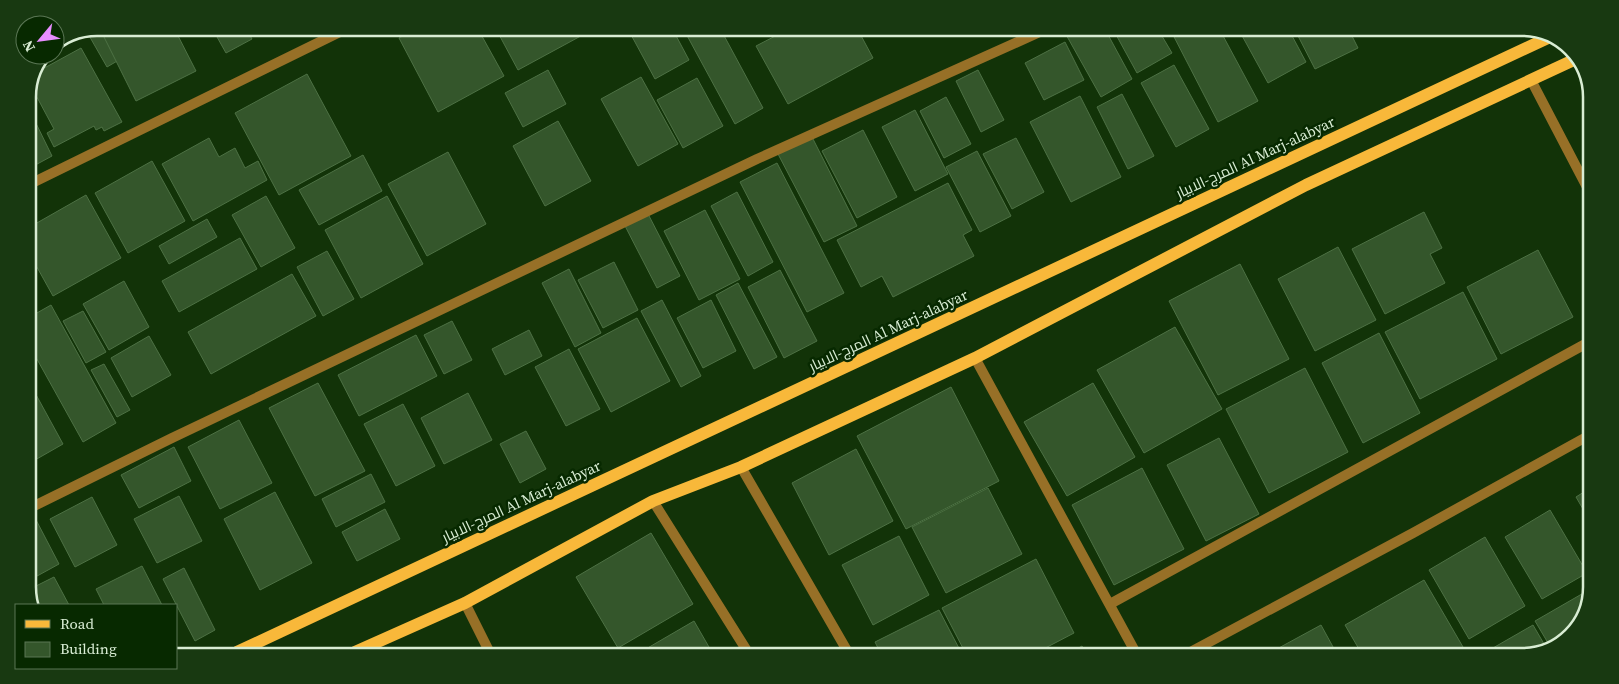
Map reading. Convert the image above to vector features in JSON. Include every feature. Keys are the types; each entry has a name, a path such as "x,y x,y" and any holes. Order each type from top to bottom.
{"main road":[{"name":"المرج-الابيار Al Marj-alabyar","path":"246,648 1543,40"},
{"path":"364,648 465,603 653,501 741,467 975,358 1306,185 1571,61"}],"street":[{"path":"36,181 332,36"},
{"path":"36,505 172,438 757,159 1031,36"},
{"path":"1531,80 1583,180"},
{"path":"1110,604 1583,345"},
{"path":"975,358 1133,648"},
{"path":"1198,648 1422,528 1583,439"},
{"path":"741,467 846,648"},
{"path":"653,501 745,648"},
{"path":"465,603 488,648"}],"building":[{"path":"112,36 124,57 107,67 90,37"},
{"path":"178,36 196,71 136,101 104,37"},
{"path":"216,36 250,36 252,39 226,53"},
{"path":"403,36 482,36 504,76 438,112 399,38"},
{"path":"500,36 581,36 518,70"},
{"path":"632,36 676,36 689,60 655,79"},
{"path":"687,36 724,36 763,108 735,124"},
{"path":"775,36 861,36 873,58 788,104 756,46"},
{"path":"1067,36 1109,36 1132,79 1101,97"},
{"path":"1117,36 1162,36 1172,53 1137,73"},
{"path":"1174,36 1223,36 1258,101 1218,122"},
{"path":"1242,36 1292,36 1306,62 1268,83"},
{"path":"1298,36 1352,36 1358,48 1315,69"},
{"path":"1065,42 1084,80 1044,100 1025,63"},
{"path":"81,48 122,122 104,131 102,127 96,130 94,126 54,147 47,133 54,129 36,95 44,68 50,65 65,65 65,57"},
{"path":"1174,65 1209,129 1176,147 1141,83"},
{"path":"548,70 566,104 523,127 505,93"},
{"path":"978,70 1004,120 981,132 956,81"},
{"path":"307,74 351,156 279,195 235,113"},
{"path":"641,77 678,144 638,166 601,99"},
{"path":"697,78 723,126 683,148 657,100"},
{"path":"1122,94 1154,156 1128,169 1097,107"},
{"path":"1080,96 1121,177 1071,202 1030,122"},
{"path":"946,97 971,144 944,158 920,111"},
{"path":"915,110 948,174 915,191 882,127"},
{"path":"558,121 591,181 545,206 513,146"},
{"path":"36,123 52,156 36,165"},
{"path":"863,130 897,197 857,218 822,151"},
{"path":"812,137 857,226 824,242 778,154"},
{"path":"209,138 219,157 235,148 245,168 258,161 267,180 193,221 162,164"},
{"path":"1016,138 1044,192 1012,209 983,154"},
{"path":"977,151 1011,216 980,232 946,167"},
{"path":"448,152 486,224 427,256 388,184"},
{"path":"363,155 382,191 319,225 299,190"},
{"path":"152,161 185,221 128,253 95,193"},
{"path":"777,163 844,293 807,312 740,182"},
{"path":"948,183 972,230 963,235 974,256 893,297 882,276 861,287 837,240"},
{"path":"737,192 773,262 748,276 711,206"},
{"path":"86,195 121,258 53,296 36,265 36,223"},
{"path":"266,196 295,248 261,267 232,215"},
{"path":"387,196 423,264 361,298 325,230"},
{"path":"646,210 680,276 657,288 623,222"},
{"path":"705,210 740,279 699,300 664,231"},
{"path":"1424,212 1442,248 1430,254 1445,283 1385,314 1352,249"},
{"path":"207,219 217,237 169,264 159,246"},
{"path":"240,238 257,269 179,312 162,281"},
{"path":"1338,247 1376,320 1315,351 1278,279"},
{"path":"1538,250 1573,317 1501,354 1467,287"},
{"path":"327,251 354,299 323,316 297,267"},
{"path":"614,262 638,310 603,328 578,280"},
{"path":"1240,264 1289,359 1218,395 1169,301"},
{"path":"569,269 601,333 575,347 542,283"},
{"path":"780,270 817,341 784,358 748,287"},
{"path":"292,274 316,316 211,374 188,332"},
{"path":"124,281 149,327 109,350 83,304"},
{"path":"738,283 777,357 754,369 716,295"},
{"path":"1463,292 1497,359 1420,399 1385,332"},
{"path":"662,300 701,376 681,387 641,311"},
{"path":"711,300 736,351 703,368 677,318"},
{"path":"51,305 116,423 83,442 36,357 36,313"},
{"path":"83,311 106,352 86,363 63,321"},
{"path":"637,318 670,381 611,412 578,349"},
{"path":"452,321 472,360 444,374 424,335"},
{"path":"1175,327 1222,409 1144,453 1097,370"},
{"path":"529,330 542,356 505,375 492,349"},
{"path":"1379,333 1420,413 1363,443 1322,363"},
{"path":"416,335 437,376 359,416 338,375"},
{"path":"149,336 171,375 132,397 111,358"},
{"path":"569,349 600,409 566,426 535,367"},
{"path":"104,364 130,410 117,417 91,370"},
{"path":"1305,368 1348,452 1269,493 1226,409"},
{"path":"318,383 365,471 315,496 269,408"},
{"path":"1093,383 1135,457 1067,496 1024,422"},
{"path":"951,387 999,481 906,529 857,436"},
{"path":"468,393 492,440 444,464 421,418"},
{"path":"36,395 63,444 36,459"},
{"path":"403,404 435,466 396,486 364,424"},
{"path":"239,420 272,483 220,509 188,447"},
{"path":"526,431 546,469 520,483 500,444"},
{"path":"1219,438 1259,514 1206,541 1167,465"},
{"path":"174,447 191,481 139,508 121,475"},
{"path":"856,449 893,521 829,555 792,483"},
{"path":"1142,468 1184,549 1114,585 1072,505"},
{"path":"371,474 385,502 336,527 322,499"},
{"path":"988,488 1022,554 946,593 912,527"},
{"path":"275,492 312,563 260,590 224,519"},
{"path":"1583,493 1583,509 1576,497"},
{"path":"179,496 202,541 157,563 134,519"},
{"path":"92,497 117,545 75,567 50,519"},
{"path":"385,509 400,539 357,561 342,532"},
{"path":"1550,510 1583,566 1583,575 1542,599 1505,537"},
{"path":"36,520 59,564 36,577"},
{"path":"651,533 693,604 618,648 576,577"},
{"path":"899,536 929,595 873,625 842,565"},
{"path":"1485,537 1525,606 1469,639 1429,570"},
{"path":"1036,559 1074,633 1045,648 963,648 942,608"},
{"path":"142,566 161,604 104,604 96,589"},
{"path":"184,568 215,630 195,641 178,608 178,604 176,604 163,579"},
{"path":"54,577 68,604 38,604 36,586"},
{"path":"1424,580 1463,647 1358,648 1345,625"},
{"path":"1582,594 1578,610 1572,621 1556,637 1547,642 1535,621"},
{"path":"939,610 959,648 878,648 875,642"},
{"path":"694,621 710,648 648,648"},
{"path":"1321,625 1334,648 1279,648"},
{"path":"1533,625 1544,643 1522,648 1493,648"}]}
